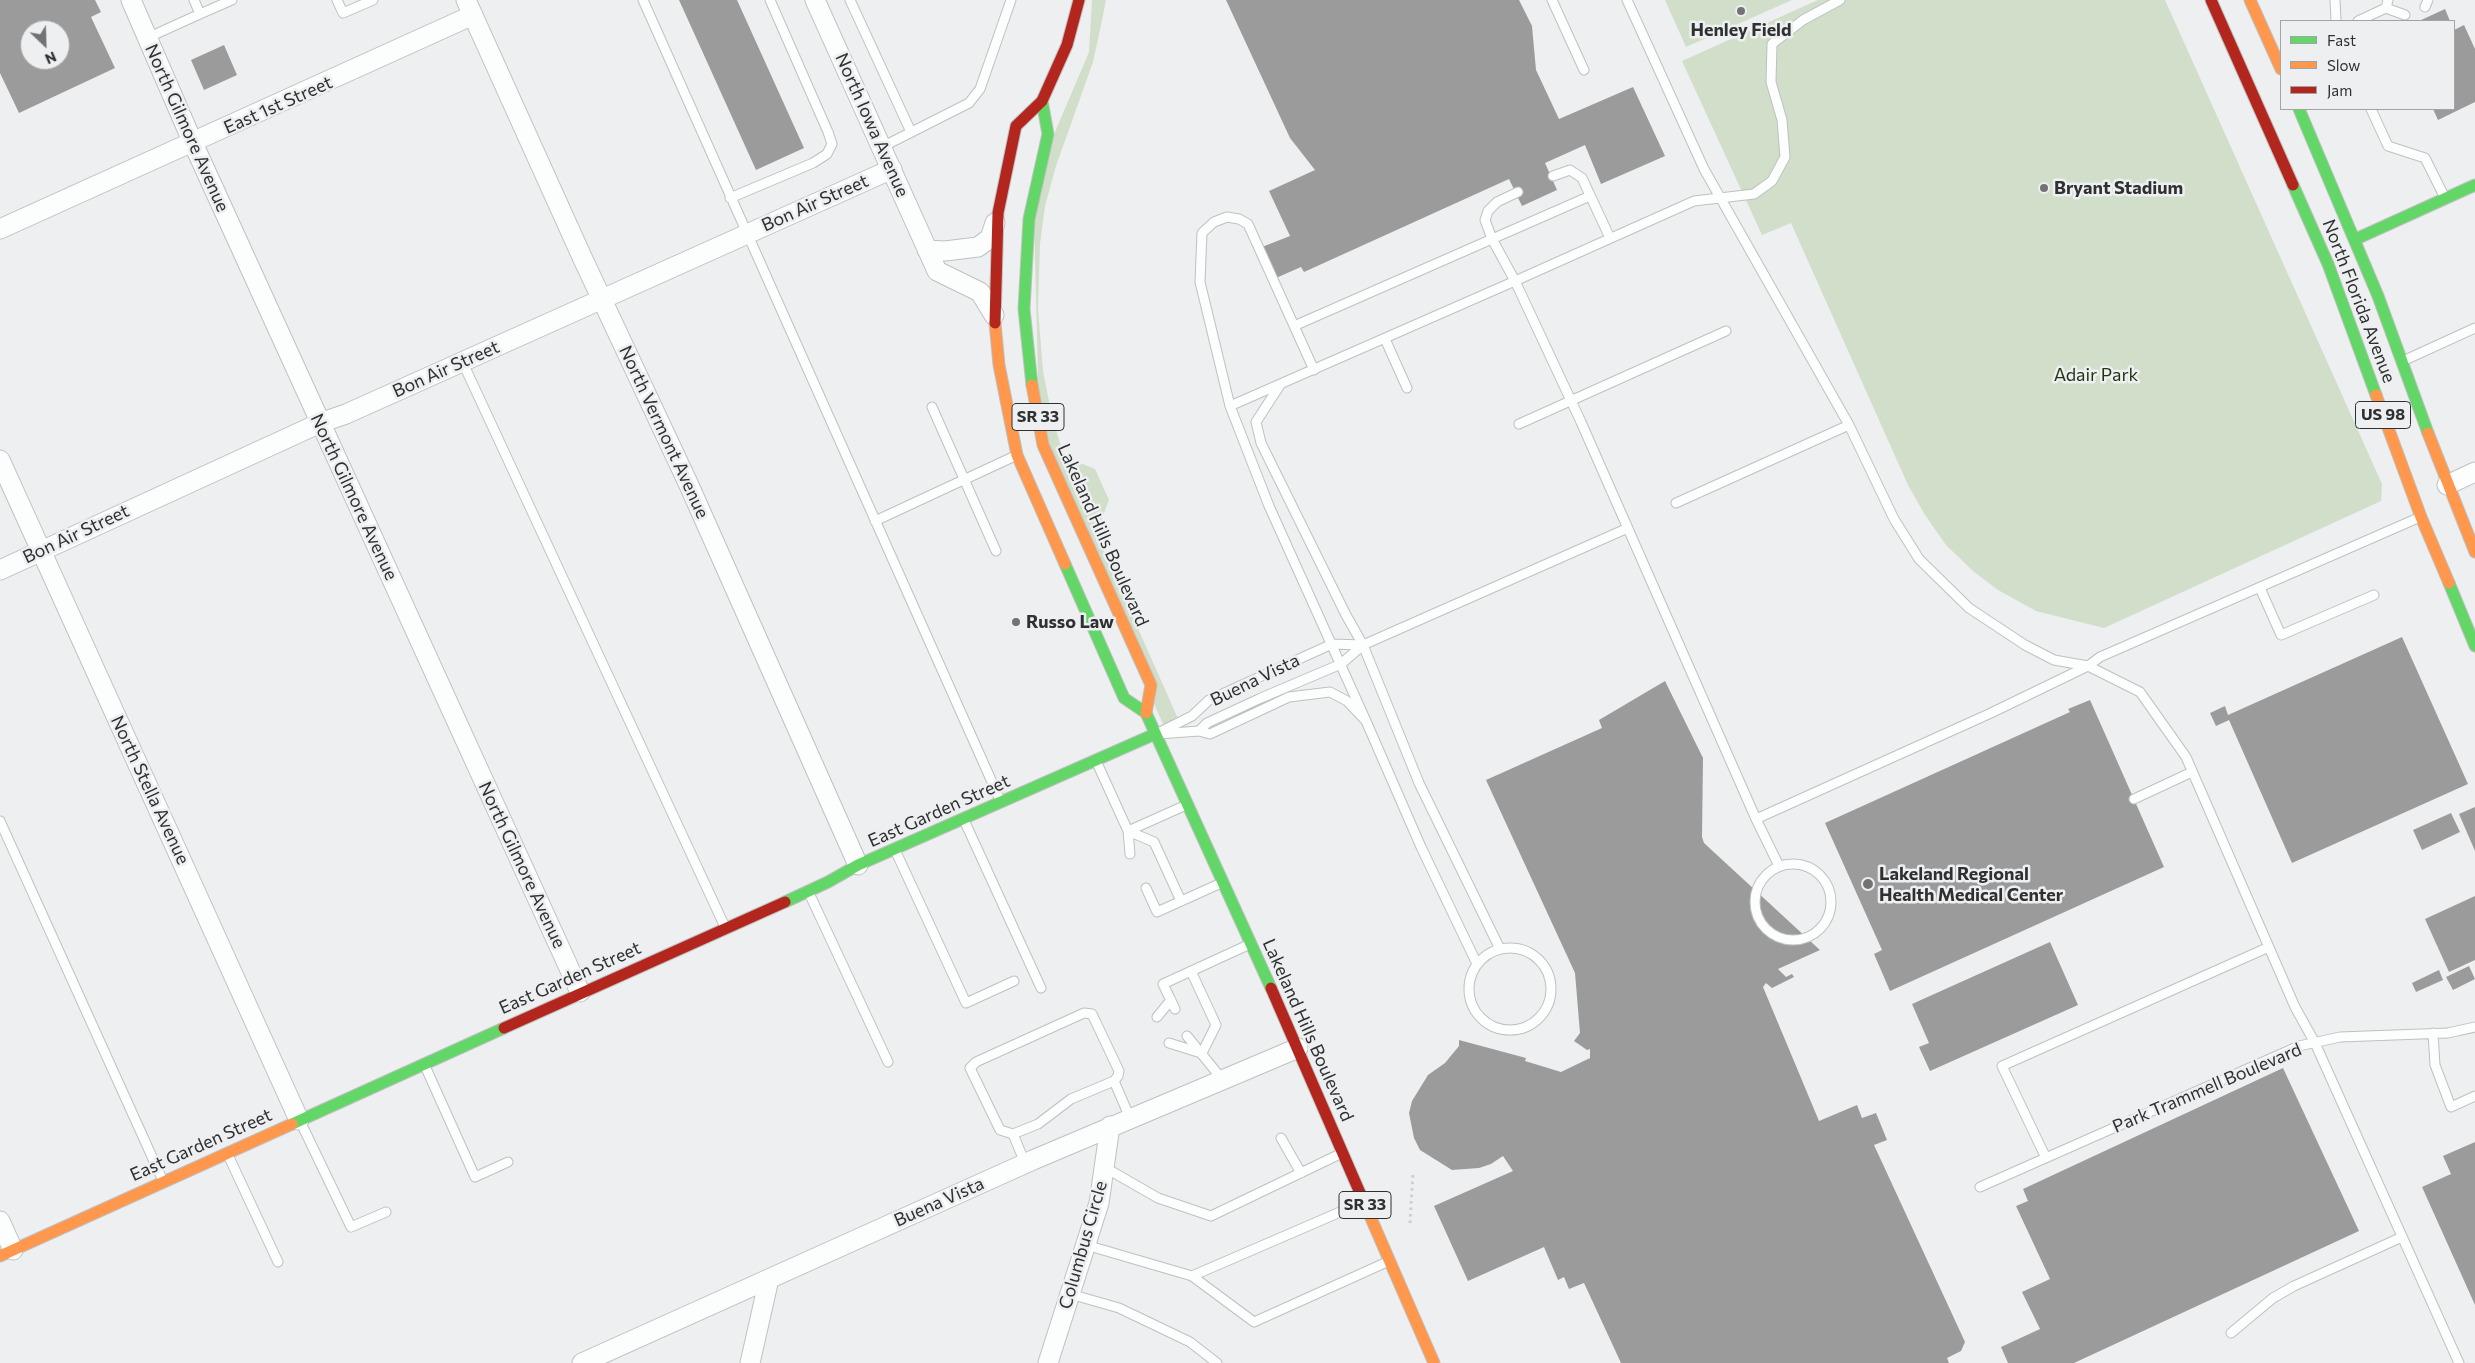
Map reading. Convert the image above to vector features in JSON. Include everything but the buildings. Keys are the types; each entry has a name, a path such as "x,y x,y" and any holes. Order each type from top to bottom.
{"main road":[{"name":"Lakeland Hills Boulevard","path":"1079,0 1067,45 1042,101 1016,126 998,212 994,315 999,365 1017,455 1124,698 1146,714 1156,734 1298,1048 1434,1363"},
{"name":"North Florida Avenue","path":"2211,0 2294,184 2352,326 2420,517 2475,646"},
{"path":"2250,0 2280,67"},
{"name":"Lakeland Hills Boulevard","path":"1042,101 1048,134 1029,219 1024,309 1028,362 1044,445 1151,685 1146,714"},
{"name":"North Florida Avenue","path":"2299,110 2356,239 2475,552"},
{"path":"2294,184 2318,209"},
{"path":"2332,221 2356,239 2475,185"},
{"name":"East Garden Street","path":"6,1252 808,891 858,865 1156,734"}],"street":[{"name":"North Gilmore Avenue","path":"131,0 193,143 580,992"},
{"name":"North Iowa Avenue","path":"815,0 937,271 980,292 994,315"},
{"name":"East 1st Street","path":"0,229 193,143 470,8"},
{"name":"North Vermont Avenue","path":"470,8 692,492 858,865"},
{"name":"Bon Air Street","path":"0,570 320,423 346,414 892,169"},
{"path":"927,250 945,251 978,247 990,238 998,212"},
{"name":"North Stella Avenue","path":"0,460 299,1120"},
{"path":"2448,485 2475,472"},
{"name":"Buena Vista","path":"582,1363 1110,1126 1298,1048"},
{"name":"Columbus Circle","path":"1048,1363 1099,1203 1110,1126"},
{"path":"0,1221 6,1252"},
{"path":"750,1363 769,1279"}],"lane":[{"path":"194,0 200,14"},
{"path":"147,38 232,0"},
{"path":"337,0 343,13 373,0"},
{"path":"643,0 1001,802"},
{"path":"730,198 813,163 827,154 832,144 770,0"},
{"path":"850,0 911,132"},
{"path":"882,147 969,103 980,89 1010,0"},
{"path":"1552,0 1584,70"},
{"path":"1627,0 1700,161 1848,425 1894,519 1919,559 1969,608 2025,645 2054,660 2088,666 2140,692 2186,757 2295,1007 2315,1043 2459,1363"},
{"path":"1230,406 1694,202 1754,194 1772,182 1785,157 1782,120 1771,82 1772,44 1803,20 1840,0"},
{"path":"2335,0 2336,20"},
{"path":"2360,20 2387,4 2405,15"},
{"path":"2371,110 2388,146 2425,158 2445,199"},
{"path":"1554,176 1570,170 1582,178 1610,238"},
{"path":"1518,192 1498,202 1488,211 1486,220 1492,239 1515,281 1572,401 1756,819 1779,866"},
{"path":"1294,326 1590,196"},
{"path":"1314,370 1248,224 1239,218 1226,217 1214,222 1202,233 1200,282 1230,406 1269,506 1421,847 1477,964"},
{"path":"2403,361 2475,328"},
{"path":"1519,424 1726,331"},
{"path":"1385,339 1407,388"},
{"path":"462,361 725,927"},
{"path":"1280,385 1256,422 1262,443 1363,645 1420,783 1500,949"},
{"path":"932,407 996,551"},
{"path":"1676,503 1848,425"},
{"path":"876,521 963,478 1017,455"},
{"path":"1756,819 1991,713 2088,666 2100,657 2420,517"},
{"path":"1199,731 1207,723 1341,664 1363,645 1628,528"},
{"path":"2260,588 2281,635 2374,595"},
{"path":"1332,644 1363,645"},
{"name":"Buena Vista","path":"1156,734 1192,716 1209,700 1332,644"},
{"path":"1156,734 1199,731 1210,734 1289,697 1330,692 1347,702 1366,721"},
{"path":"1095,761 1128,832 1130,854"},
{"path":"2134,798 2192,772"},
{"path":"1128,832 1188,805"},
{"path":"964,819 1041,988"},
{"path":"0,821 163,1182"},
{"path":"1128,832 1154,842 1181,901"},
{"path":"895,849 966,1003 1014,981"},
{"path":"1791,864 1804,865 1815,870 1827,885 1832,903 1829,916 1823,927 1813,935 1801,940 1782,938 1766,929 1759,919 1755,907 1760,883 1768,873 1779,866 1791,864"},
{"path":"1146,888 1157,912 1223,883"},
{"path":"808,891 888,1062"},
{"path":"1157,1017 1173,1005 1163,984 1251,944"},
{"path":"2046,1158 2002,1066 2269,947"},
{"path":"1512,948 1525,951 1537,957 1545,967 1550,979 1551,992 1548,1004 1542,1015 1532,1024 1518,1029 1504,1030 1491,1025 1479,1016 1472,1004 1469,991 1471,977 1477,964 1488,954 1500,949 1512,948"},
{"path":"1191,971 1216,1025 1202,1053"},
{"path":"1084,1013 1092,1014 1119,1071 1114,1081 1070,1099 1038,1124 1013,1134 1000,1130 970,1068 976,1062 1084,1013"},
{"name":"Park Trammell Boulevard","path":"1980,1187 2299,1046 2340,1037 2433,1034 2475,1027"},
{"path":"2433,1034 2435,1065 2451,1107 2475,1096"},
{"path":"1187,1036 1222,1080"},
{"path":"1169,1044 1202,1053"},
{"path":"423,1064 475,1176 508,1162"},
{"path":"1114,1081 1130,1118"},
{"path":"299,1120 351,1227 386,1212"},
{"path":"1013,1134 1026,1163"},
{"path":"1281,1138 1301,1173"},
{"path":"227,1153 278,1262"},
{"path":"1104,1168 1158,1198 1211,1216 1343,1153"},
{"path":"1192,1276 1364,1202"},
{"path":"2232,1333 2274,1298 2294,1286 2402,1238"},
{"path":"1086,1245 1192,1276 1254,1322 1389,1261"},
{"path":"1070,1294 1128,1312 1190,1342 1216,1363"}],"path":[{"path":"1410,1223 1413,1173"}],"green space":[{"path":"1092,0 1106,0 1093,62 1056,166 1045,206 1040,244 1038,309 1043,371 1052,417 1063,453 1068,458 1095,469 1109,500 1096,534 1183,730 1168,735 1040,448 1033,184 1089,52"},
{"path":"1665,0 1792,0 1686,47"},
{"name":"Adair Park","path":"1818,0 2165,0 2382,484 2381,501 2104,628 2036,611 1998,590 1973,571 1946,545 1925,515 1908,485 1791,223 1762,235 1682,61"}],"traffic: fast":[{"path":"1032,385 1024,309 1029,219 1048,134 1042,101"},
{"path":"2299,110 2378,296 2428,433"},
{"path":"2293,185 2328,264 2376,395"},
{"path":"2356,239 2475,185"},
{"path":"1065,564 1124,698 1146,713 1271,988"},
{"path":"2449,583 2475,646"},
{"path":"785,902 828,882 858,865 1155,734"},
{"path":"292,1124 504,1028"}],"traffic: slow":[{"path":"2250,0 2280,67"},
{"path":"995,323 999,365 1017,455 1065,564"},
{"path":"1032,385 1043,445 1151,685 1146,713"},
{"path":"2376,395 2421,517 2449,583"},
{"path":"2428,433 2475,552"},
{"path":"0,1256 292,1124"},
{"path":"1367,1209 1434,1363"}],"traffic: jam":[{"path":"995,323 998,213 1016,126 1042,101 1067,45 1079,0"},
{"path":"2211,0 2293,185"},
{"path":"504,1028 785,902"},
{"path":"1271,988 1367,1209"}],"place":[{"name":"Henley Field","path":"1741,11"},
{"name":"Bryant Stadium","path":"2044,188"},
{"name":"Russo Law","path":"1016,622"},
{"name":"Lakeland Regional Health Medical Center","path":"1868,884"}]}
